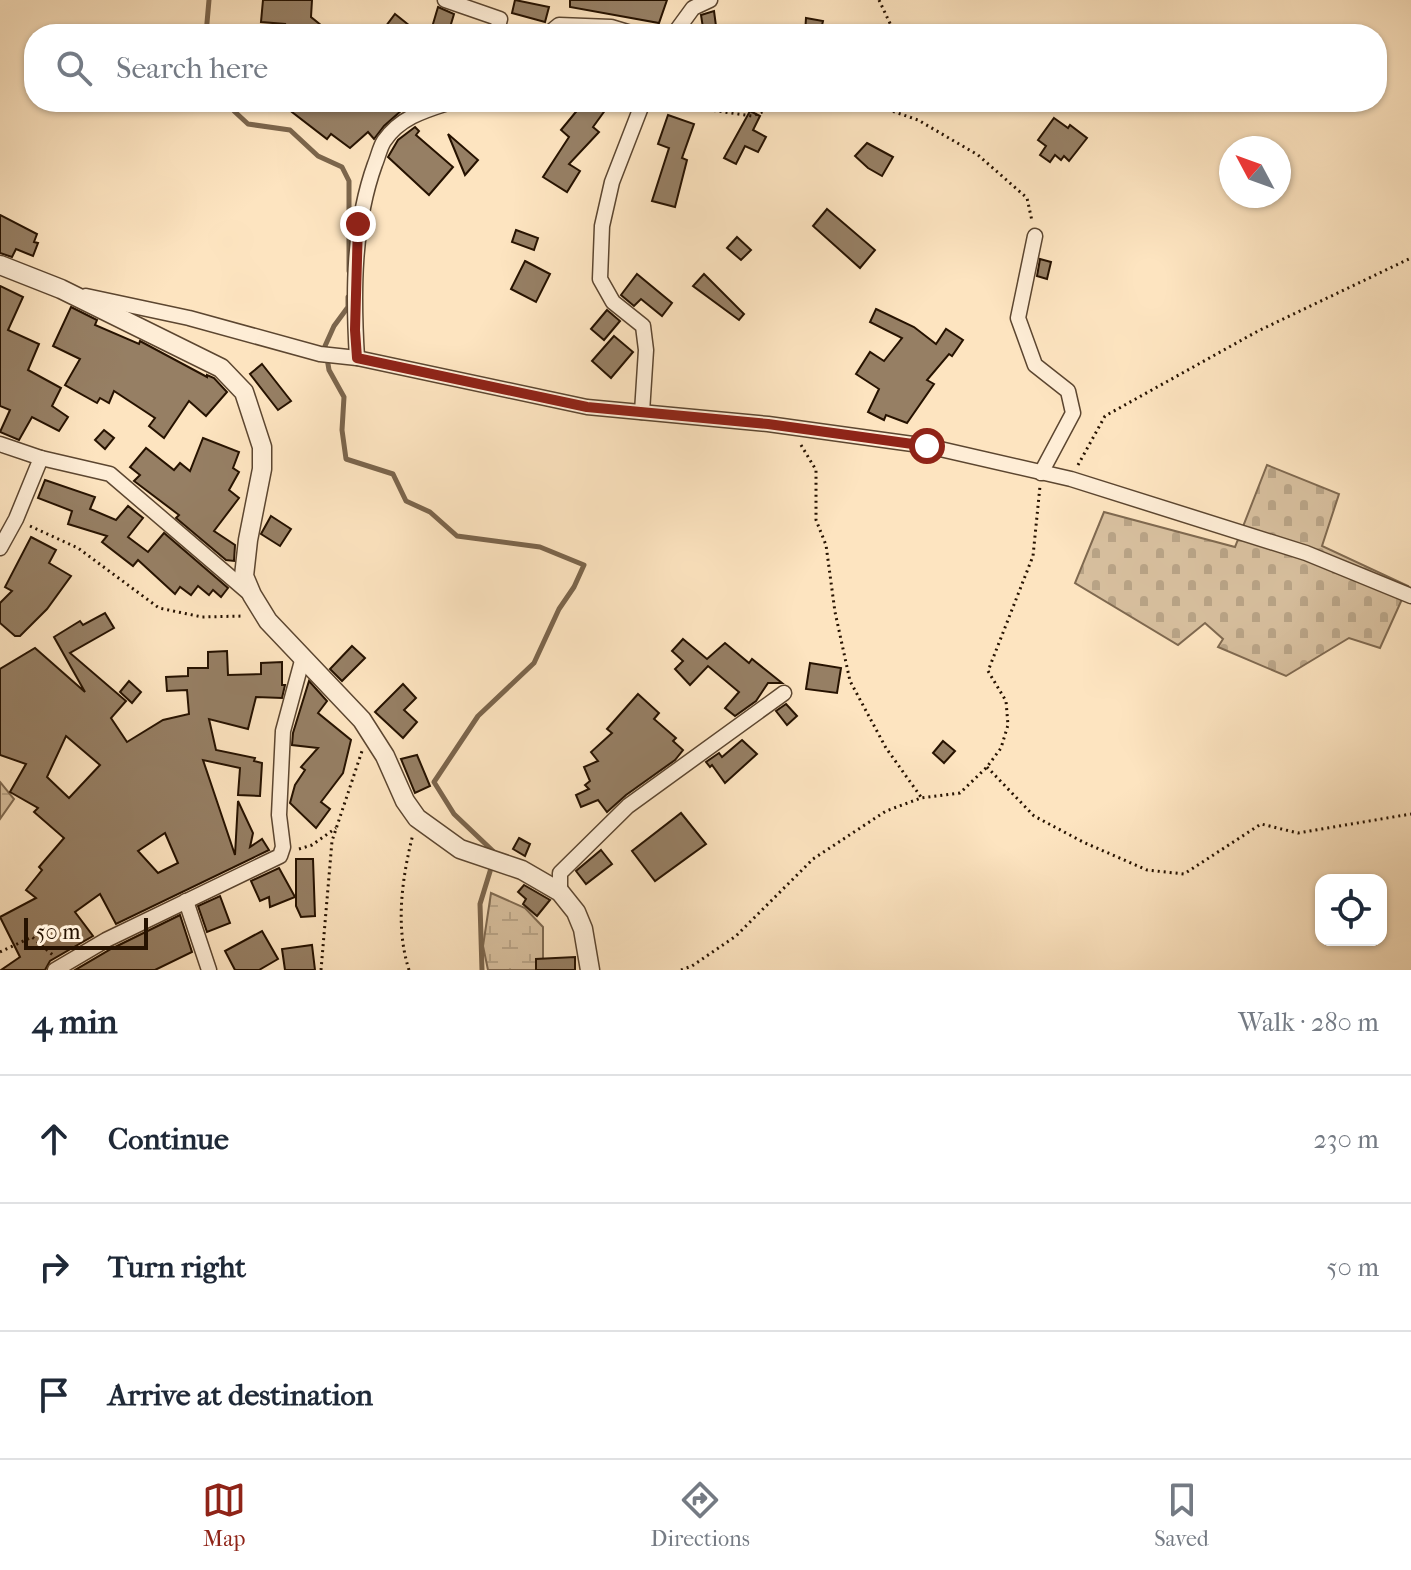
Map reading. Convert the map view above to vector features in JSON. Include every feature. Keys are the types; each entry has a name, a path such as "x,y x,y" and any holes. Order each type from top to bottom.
{"street":[{"path":"445,0 500,19 499,24"},
{"path":"681,24 693,8 710,0"},
{"path":"357,358 358,224 383,141 411,115 420,112"},
{"path":"639,112 612,182 602,226 600,279 613,302 643,326 646,350 642,412"},
{"path":"1035,236 1018,318 1035,365 1068,391 1073,413 1041,473"},
{"path":"0,265 61,289 221,368 244,392 262,447 262,469 244,576 252,595 265,616 362,720 385,756 405,801 417,818 460,849 522,870 560,892 576,912 589,955 590,970"},
{"path":"61,289 204,321 327,355 357,358 587,407 927,446 1071,479 1306,553 1411,596"},
{"path":"0,444 41,458 110,474 252,595"},
{"path":"0,548 16,519 41,458"},
{"path":"59,967 280,856 283,847 279,815 283,731 303,657"},
{"path":"560,892 560,873 628,806 784,693"},
{"path":"186,901 209,970"}],"path":[{"path":"879,0 890,24"},
{"path":"724,112 752,116 762,112"},
{"path":"895,112 918,120 978,155 1027,198 1035,236"},
{"path":"1071,479 1105,416 1258,331 1411,258"},
{"path":"791,428 816,470 816,520 826,545 835,612 850,681 886,748 921,798"},
{"path":"681,970 736,936 813,859 886,811 921,798 960,793 987,767 1001,748 1008,725 1006,701 988,671 1033,556 1041,473"},
{"path":"16,519 78,548 159,608 202,617 265,616"},
{"path":"321,970 332,841 369,732"},
{"path":"987,767 1034,816 1147,870 1184,874 1261,824 1298,833 1411,814"},
{"path":"409,970 402,948 402,874 417,818"},
{"path":"280,856 312,845 336,828"},
{"path":"0,952 32,937 59,967"}],"green space":[{"path":"1267,465 1339,494 1322,546 1408,586 1380,648 1349,638 1286,676 1218,647 1223,639 1205,623 1178,645 1075,583 1104,512 1235,547"},
{"path":"0,782 14,799 0,819"},
{"path":"491,893 525,908 543,927 543,970 488,970 483,946"}],"building":[{"path":"263,0 312,0 311,17 320,24 285,24 261,22"},
{"path":"515,0 549,7 545,22 512,13"},
{"path":"570,0 667,0 659,23 570,7"},
{"path":"438,7 454,14 451,24 433,24"},
{"path":"714,11 716,24 702,24 701,15"},
{"path":"395,14 408,24 388,24"},
{"path":"806,18 823,21 822,24 806,24"},
{"path":"292,112 400,112 374,139 368,132 350,148 331,134 327,139"},
{"path":"576,112 604,112 593,127 599,132 569,164 580,171 567,192 543,177 569,137 561,130"},
{"path":"749,112 760,116 753,130 766,137 758,152 745,146 736,164 724,158"},
{"path":"668,115 694,124 682,158 687,160 675,207 652,201 669,148 658,144"},
{"path":"1054,118 1087,138 1069,161 1064,156 1061,160 1055,155 1050,162 1040,155 1046,146 1038,140"},
{"path":"415,127 419,131 416,135 453,167 429,195 388,157 398,140"},
{"path":"448,134 478,160 465,175"},
{"path":"867,143 893,157 882,176 855,156"},
{"path":"827,209 875,250 860,268 813,226"},
{"path":"0,215 37,234 34,242 38,243 33,256 16,249 12,257 0,253"},
{"path":"516,230 538,238 534,250 512,242"},
{"path":"737,237 751,250 741,260 727,248"},
{"path":"1040,259 1051,262 1047,279 1037,276"},
{"path":"525,261 550,274 536,302 511,289"},
{"path":"637,274 672,303 662,316 641,299 634,306 621,295"},
{"path":"704,274 744,314 739,320 693,286"},
{"path":"0,286 23,297 8,330 39,344 28,370 61,388 52,406 68,417 59,431 32,417 19,440 0,432 10,410 0,406"},
{"path":"71,307 97,320 95,325 139,344 140,341 214,378 227,392 206,416 189,401 164,438 149,426 155,418 114,391 109,403 100,398 97,403 65,385 80,359 53,346"},
{"path":"876,309 914,327 936,344 946,329 963,340 952,356 949,354 927,380 934,384 907,423 886,415 884,420 868,412 879,389 856,374 870,352 884,361 902,338 870,322"},
{"path":"607,310 620,321 604,340 591,329"},
{"path":"614,336 633,352 611,378 592,361"},
{"path":"262,364 291,401 278,410 250,374"},
{"path":"104,430 114,438 105,449 95,440"},
{"path":"203,438 239,452 233,468 239,472 229,490 239,498 214,531 235,545 234,561 226,560 176,518 179,515 134,481 140,475 130,467 146,448 174,470 180,463 190,471"},
{"path":"45,480 95,497 90,509 116,520 128,506 143,518 128,537 148,552 164,533 228,588 221,597 213,590 209,595 198,586 191,595 180,587 175,594 138,560 133,566 102,542 107,536 68,524 72,511 38,498"},
{"path":"271,516 291,529 280,546 261,534"},
{"path":"31,537 56,550 49,563 71,576 47,609 20,636 15,636 0,623 0,603 12,591 5,587"},
{"path":"105,613 114,628 70,653 126,701 111,718 127,742 163,720 189,714 187,690 167,691 166,677 188,676 188,668 208,668 208,652 227,651 228,675 261,674 261,663 282,662 282,685 285,685 282,698 256,697 248,729 209,719 216,750 255,758 254,761 262,763 260,796 238,795 240,768 203,760 235,855 238,801 253,833 250,847 262,839 269,850 116,924 100,894 75,912 93,936 50,961 45,970 1,970 20,957 0,917 36,898 26,890 42,870 39,867 64,838 34,812 38,808 10,792 26,764 0,755 0,669 35,648 85,692 54,637 80,621 83,625","holes":["66,736 100,765 69,798 47,777","165,833 178,863 158,873 138,851"]},
{"path":"683,639 707,659 725,643 749,663 752,659 782,683 768,683 756,701 735,716 725,708 739,692 708,666 690,685 675,669 683,661 672,651"},
{"path":"352,646 365,658 342,681 330,669"},
{"path":"810,663 841,668 837,693 806,689"},
{"path":"129,681 141,692 132,703 120,692"},
{"path":"309,681 327,701 318,713 351,740 343,773 321,802 330,809 316,828 290,803 295,785 305,770 301,767 318,748 292,745"},
{"path":"403,684 416,698 404,710 417,722 403,738 375,712"},
{"path":"638,694 659,713 654,719 676,738 673,741 683,750 675,760 607,812 598,800 581,807 576,795 589,789 585,785 590,781 584,767 598,761 591,752 612,733 607,729"},
{"path":"786,704 797,716 787,725 776,711"},
{"path":"742,740 757,754 725,783 712,765 710,767 706,762 719,753 722,757"},
{"path":"943,741 955,751 944,763 933,753"},
{"path":"417,755 430,786 415,793 401,759"},
{"path":"681,813 706,844 655,881 632,851"},
{"path":"519,838 530,844 525,856 513,849"},
{"path":"601,850 612,864 586,884 576,871"},
{"path":"296,859 313,859 315,916 301,917 296,906"},
{"path":"279,868 295,897 270,907 269,897 260,901 251,881"},
{"path":"524,885 550,900 537,916 523,904 526,899 518,892"},
{"path":"220,896 230,923 207,932 198,906"},
{"path":"180,915 192,952 155,970 75,970 111,949"},
{"path":"262,931 278,959 259,970 235,970 225,951"},
{"path":"312,945 315,970 285,970 282,949"},
{"path":"575,957 575,970 536,970 536,959"}],"waterway":[{"path":"207,24 209,0"},
{"path":"235,112 248,124 290,130 318,156 342,167 349,181 349,271"},
{"path":"348,297 348,307 334,326 325,346 329,370 344,397 342,430 346,459 393,474 406,501 430,512 457,536 540,547 584,565 534,663 478,716 434,782 454,814 495,855"},
{"path":"482,970 480,904 492,865"}],"route":[{"path":"358,224 357,358 587,407 768,424 927,446"}]}
